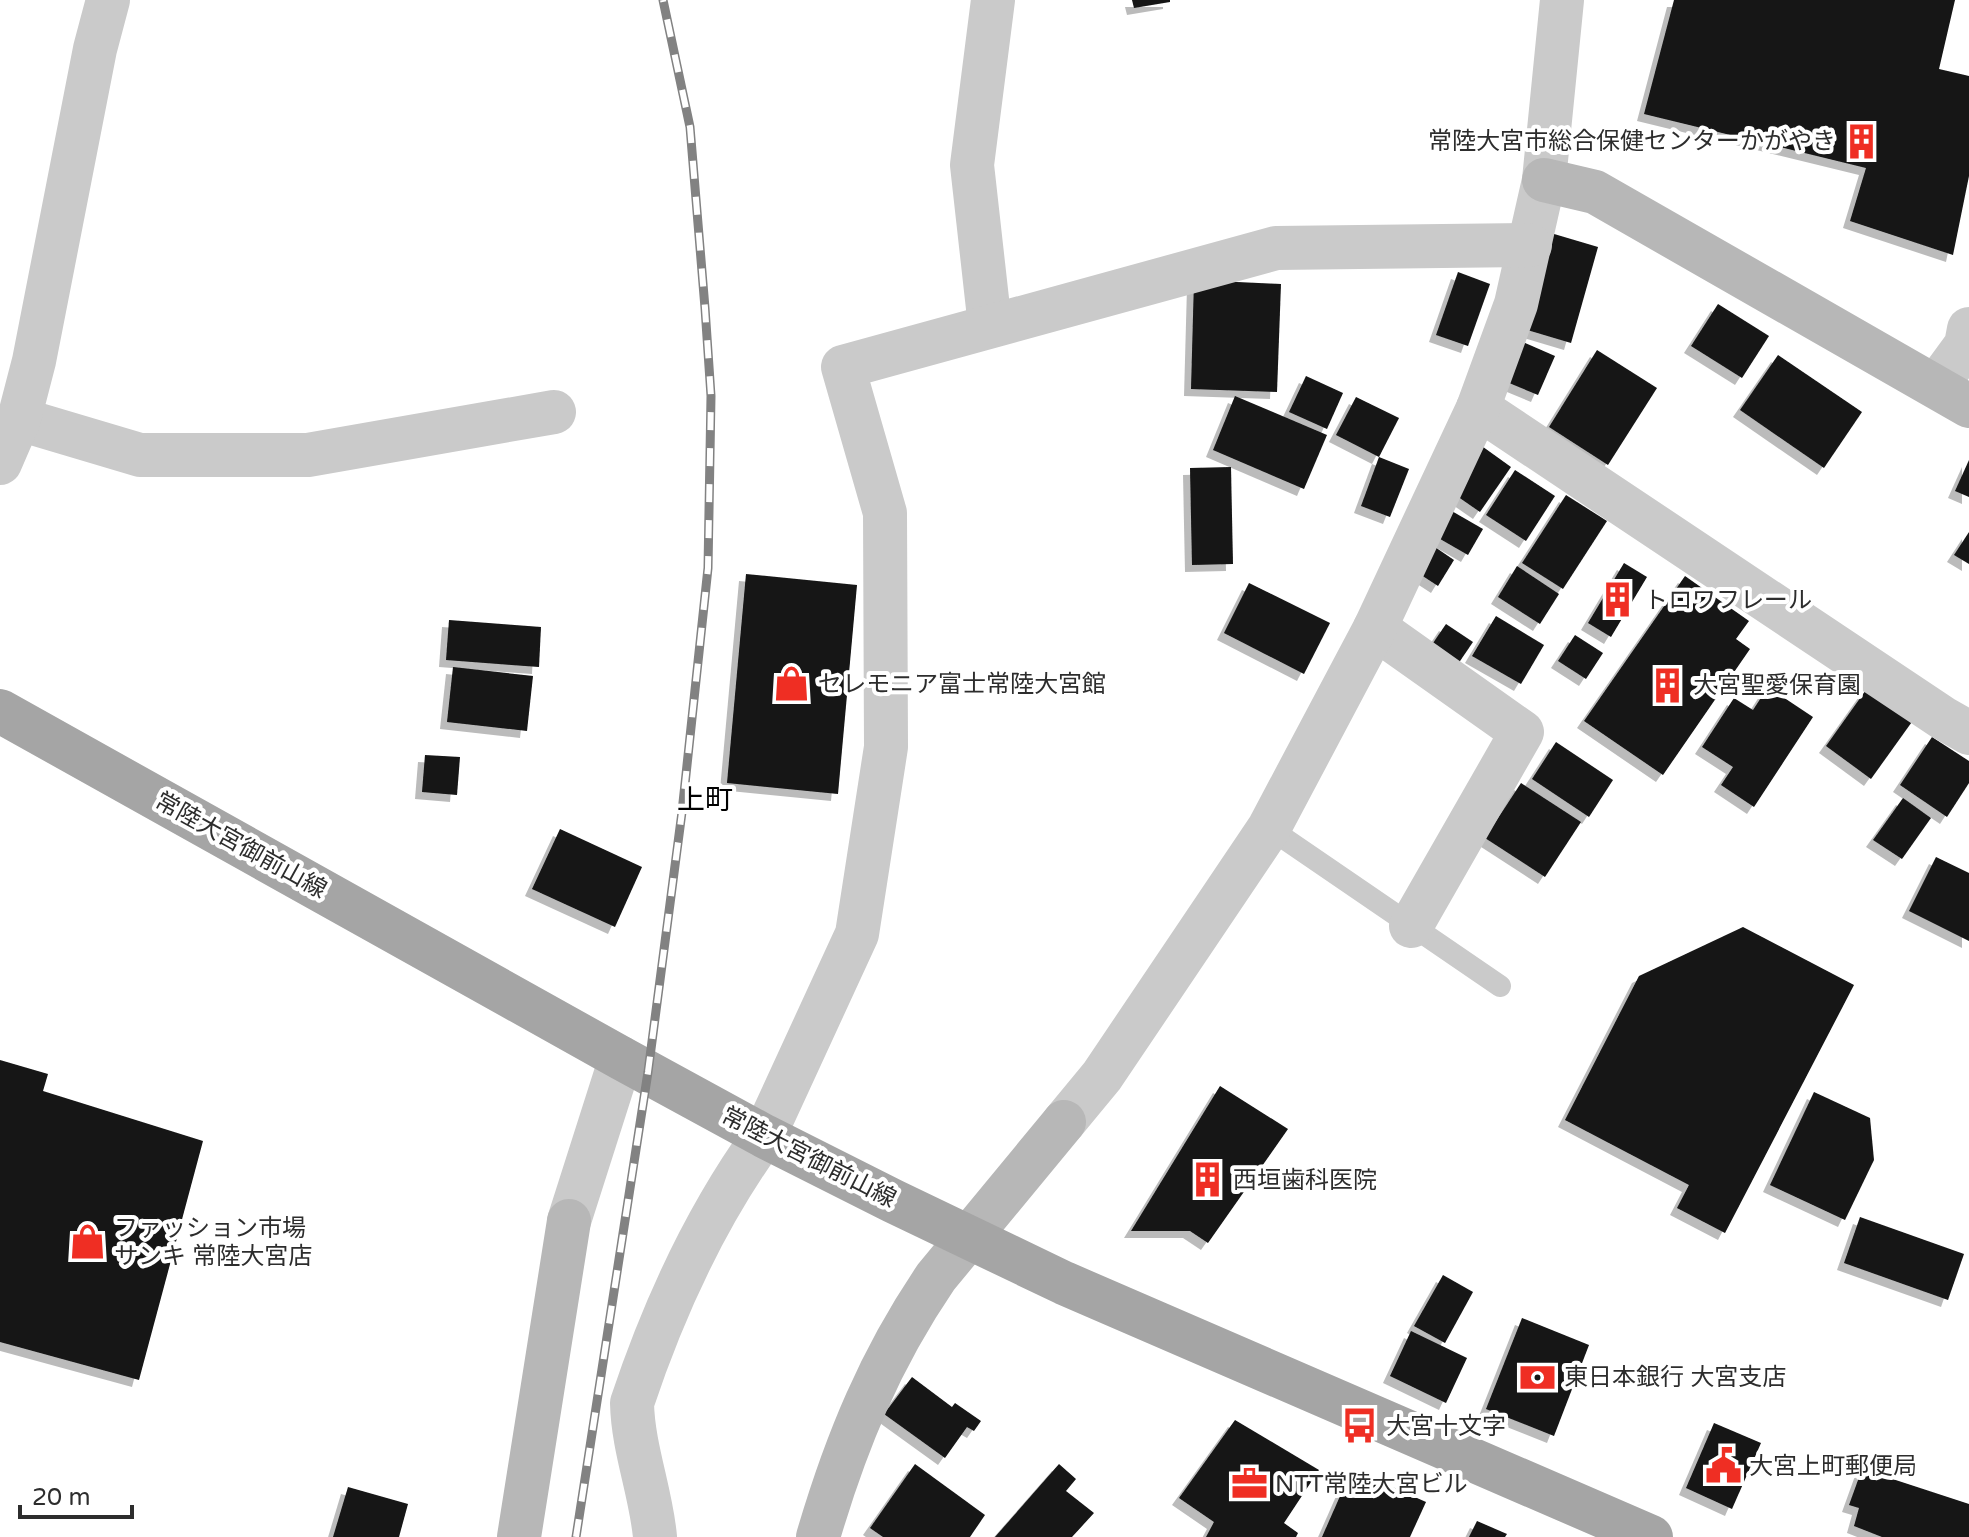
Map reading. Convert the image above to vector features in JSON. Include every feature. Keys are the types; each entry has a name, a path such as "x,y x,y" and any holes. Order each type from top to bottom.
{"main road":[{"name":"常陸大宮御前山線","path":"0,711 764,1136 1064,1283 1651,1537"}],"street":[{"path":"0,463 19,419 34,361 95,49 108,0"},
{"path":"990,326 972,165 993,0"},
{"path":"818,1537 837,1471 884,1360 936,1277 1102,1076 1269,828 1375,628 1478,408 1516,304 1544,180 1562,0"},
{"path":"1544,180 1595,192 1953,396 1969,329"},
{"path":"655,1537 654,1518 632,1430 632,1403 695,1250 742,1166 764,1136 857,934 886,747 885,513 843,367 1276,248 1530,245"},
{"path":"1478,408 1969,733"},
{"path":"19,419 140,455 308,455 554,412"},
{"path":"1375,628 1522,732 1411,926"},
{"path":"519,1537 569,1221 621,1058"}],"lane":[{"path":"1269,828 1500,986"}],"building":[{"path":"1132,0 1170,0 1170,2 1134,8"},
{"name":"常陸大宮市総合保健センターかがやき","path":"1674,0 1955,0 1939,69 1969,76 1969,176 1953,255 1850,221 1866,168 1644,114"},
{"path":"1544,231 1598,247 1571,343 1517,327"},
{"path":"1458,272 1490,284 1468,346 1436,335"},
{"path":"1194,280 1281,284 1277,392 1191,389"},
{"path":"1718,304 1769,336 1742,378 1691,346"},
{"path":"1514,338 1555,356 1538,395 1497,378"},
{"path":"1597,350 1657,388 1608,465 1549,427"},
{"path":"1778,355 1862,412 1824,468 1740,410"},
{"path":"1306,376 1343,393 1327,429 1289,412"},
{"path":"1235,396 1327,435 1304,489 1213,450"},
{"path":"1356,397 1399,418 1379,457 1336,435"},
{"path":"1472,439 1511,467 1480,512 1454,494"},
{"path":"1379,457 1409,469 1390,517 1361,506"},
{"path":"1969,460 1969,497 1955,491"},
{"path":"1231,467 1233,564 1192,565 1190,468"},
{"path":"1515,470 1555,496 1526,541 1486,515"},
{"path":"1566,495 1607,521 1563,589 1522,563"},
{"path":"1443,506 1483,529 1468,555 1428,532"},
{"path":"1969,532 1969,564 1954,555"},
{"path":"1426,541 1454,560 1438,586 1409,567"},
{"name":"トロワフレール","path":"1624,563 1647,577 1611,637 1588,623"},
{"path":"1517,566 1559,594 1540,624 1498,597"},
{"name":"セレモニア富士常陸大宮館","path":"746,574 857,585 838,794 727,783"},
{"name":"大宮聖愛保育園","path":"1685,576 1749,621 1736,639 1750,649 1663,775 1584,721"},
{"path":"1249,583 1330,623 1304,674 1224,633"},
{"path":"1496,616 1544,645 1521,684 1472,656"},
{"path":"449,620 541,627 539,667 446,660"},
{"path":"1446,624 1473,642 1458,664 1431,646"},
{"path":"1575,635 1603,653 1586,679 1558,661"},
{"path":"453,667 533,676 527,731 447,722"},
{"path":"1768,687 1813,717 1754,807 1721,785 1733,767 1702,747 1734,698 1753,710"},
{"path":"1868,687 1914,719 1871,779 1826,746"},
{"path":"1932,737 1969,761 1969,783 1947,817 1900,785"},
{"path":"1556,742 1613,780 1589,817 1532,779"},
{"path":"425,755 460,757 457,795 422,792"},
{"path":"1521,783 1581,822 1545,877 1485,838"},
{"path":"1903,798 1931,818 1902,859 1873,840"},
{"path":"560,829 642,867 615,927 532,889"},
{"path":"1936,857 1969,873 1969,941 1909,911"},
{"path":"1743,927 1854,985 1725,1233 1677,1208 1689,1185 1565,1120 1639,976"},
{"name":"ファッション市場 サンキ 常陸大宮店","path":"0,1060 48,1074 43,1091 203,1141 139,1380 0,1342"},
{"name":"西垣歯科医院","path":"1220,1086 1288,1129 1208,1243 1190,1231 1131,1231"},
{"path":"1814,1092 1870,1118 1874,1160 1845,1220 1770,1185"},
{"path":"1860,1217 1964,1254 1948,1300 1844,1263"},
{"path":"1443,1275 1473,1292 1445,1343 1414,1326"},
{"name":"東日本銀行 大宮支店","path":"1522,1318 1589,1345 1554,1436 1486,1409"},
{"path":"1411,1331 1467,1358 1446,1403 1390,1376"},
{"path":"912,1377 952,1407 955,1403 981,1421 974,1431 967,1427 945,1458 884,1414"},
{"name":"NTT常陸大宮ビル","path":"1235,1420 1319,1470 1284,1523 1298,1533 1296,1537 1206,1537 1214,1522 1179,1498"},
{"path":"1714,1423 1761,1443 1732,1509 1686,1488"},
{"path":"915,1464 985,1515 970,1537 883,1537 870,1528"},
{"path":"1059,1464 1076,1479 1066,1491 1094,1513 1072,1537 995,1537"},
{"path":"1352,1469 1426,1502 1410,1537 1322,1537"},
{"path":"1862,1469 1969,1504 1969,1537 1882,1537 1854,1526 1859,1508 1849,1505"},
{"path":"348,1487 408,1504 399,1537 333,1537"},
{"path":"1477,1521 1507,1534 1505,1537 1469,1537"}],"railway":[{"path":"576,1537 648,1072 682,812 708,568 711,396 705,308 690,127 663,0"}],"place":[{"name":"常陸大宮市総合保健センターかがやき","path":"1862,141"},
{"name":"トロワフレール","path":"1618,600"},
{"name":"セレモニア富士常陸大宮館","path":"792,684"},
{"name":"大宮聖愛保育園","path":"1667,685"},
{"name":"西垣歯科医院","path":"1207,1180"},
{"name":"ファッション市場 サンキ 常陸大宮店","path":"88,1242"},
{"name":"東日本銀行 大宮支店","path":"1538,1377"},
{"name":"大宮十文字","path":"1360,1426"},
{"name":"大宮上町郵便局","path":"1723,1466"},
{"name":"NTT常陸大宮ビル","path":"1249,1484"}],"district":[{"name":"上町","path":"705,799"}]}
